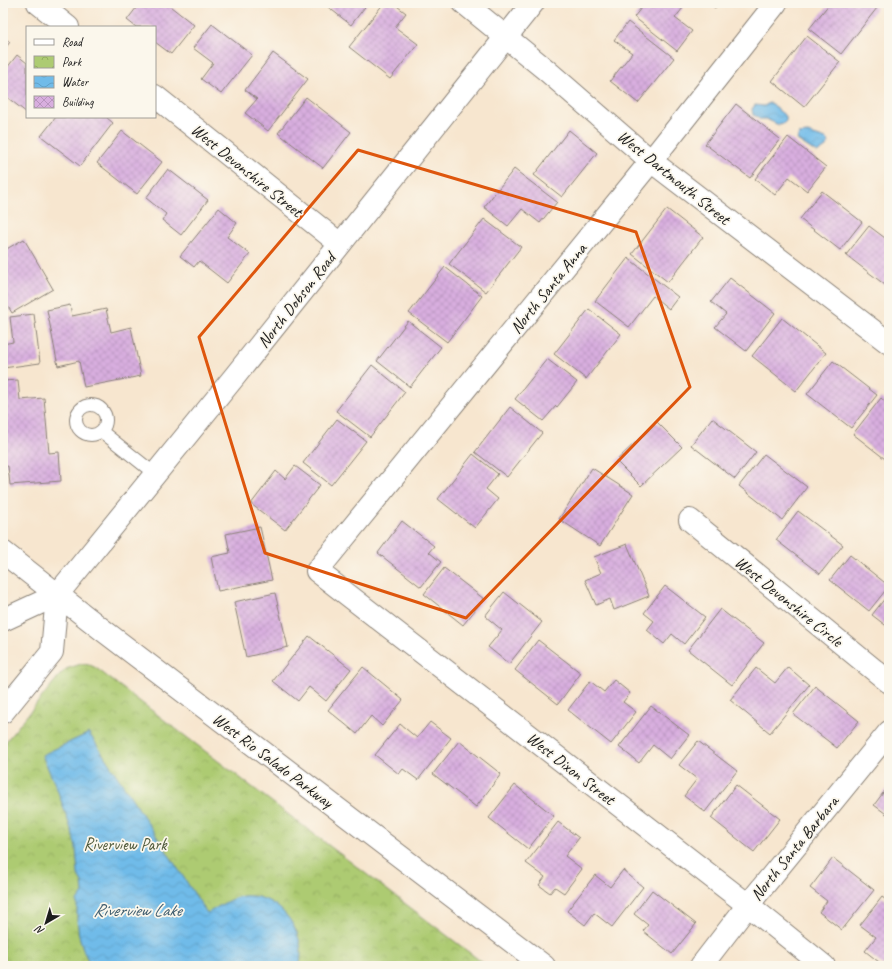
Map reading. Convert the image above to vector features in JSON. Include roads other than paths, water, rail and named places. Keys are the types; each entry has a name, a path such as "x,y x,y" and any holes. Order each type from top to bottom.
{"street":[{"path":"38,3 67,26"},
{"name":"West Dartmouth Street","path":"464,3 506,36 651,161 889,343"},
{"name":"North Dobson Road","path":"3,620 57,595 258,347 533,3"},
{"name":"North Santa Anna","path":"317,571 651,161 776,3"},
{"name":"West Devonshire Street","path":"156,97 340,244"},
{"name":"West Devonshire Circle","path":"690,520 889,682"},
{"name":"West Rio Salado Parkway","path":"3,552 57,595 544,966"},
{"name":"West Dixon Street","path":"317,571 748,905 824,966"},
{"path":"3,712 52,652 57,595"},
{"name":"North Santa Barbara","path":"701,966 748,905 889,732"}],"lane":[{"path":"101,431 155,474"}],"water":[{"path":"769,103 773,104 786,116 786,121 783,124 779,125 766,119 759,119 753,115 752,109 755,105 764,106"},
{"path":"808,133 826,139 829,143 817,153 797,140 799,134"},
{"name":"Riverview Lake","path":"89,733 207,913 229,901 243,896 255,896 275,905 291,922 296,932 300,943 301,954 299,966 91,966 84,952 79,936 77,901 83,893 82,882 78,875 76,848 57,789 42,755"}],"park label":[{"name":"Riverview Park","path":"125,844"}]}
